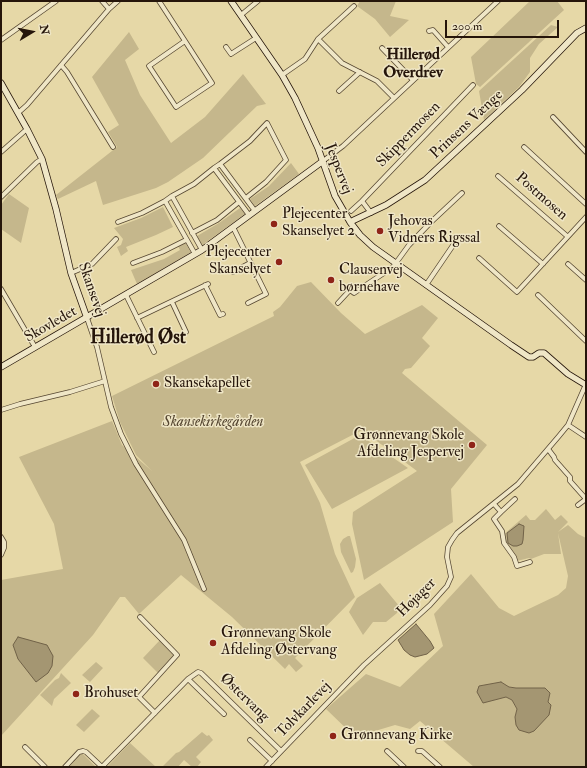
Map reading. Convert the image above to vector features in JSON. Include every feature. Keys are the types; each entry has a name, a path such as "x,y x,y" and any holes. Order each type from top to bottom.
{"street":[{"path":"1,40 56,1"},
{"path":"102,1 109,9"},
{"path":"18,113 27,105 109,9 118,1"},
{"path":"159,1 185,41 212,83 176,108 149,66 185,41"},
{"name":"Jespervej","path":"231,1 282,75 302,114 323,161 335,196 350,222 360,235 396,264 524,353 533,357 539,353 544,354 568,374 586,384"},
{"path":"241,15 258,1"},
{"name":"Skovledet","path":"1,368 202,250 323,161 343,146 498,1"},
{"path":"282,75 305,59 318,39 354,6"},
{"name":"Prinsens Vænge","path":"350,222 386,205 425,180 522,90 577,33 586,28"},
{"path":"429,31 433,30 448,48"},
{"path":"226,47 231,54 256,38"},
{"path":"318,39 342,63 377,81 394,98"},
{"path":"382,48 413,80"},
{"path":"61,65 67,72 113,147"},
{"path":"339,91 360,72"},
{"name":"Skansevej","path":"1,82 42,159 56,209 71,273 97,346 116,421 128,449 184,540 204,589"},
{"name":"Skippermosen","path":"351,212 473,85"},
{"path":"553,117 586,152"},
{"path":"118,222 142,213 194,184 250,142 267,123 286,160 266,182 246,198"},
{"path":"1,152 27,129"},
{"name":"Postmosen","path":"524,147 586,204"},
{"path":"1,197 42,159"},
{"path":"220,164 255,211"},
{"path":"214,168 249,215"},
{"name":"Postmosen","path":"498,176 567,236"},
{"path":"338,303 350,290 354,293 394,267 398,259 409,245 462,193"},
{"path":"172,196 202,250"},
{"path":"164,201 195,254"},
{"path":"362,201 371,213"},
{"path":"192,233 216,220 239,202"},
{"name":"Postmosen","path":"479,258 517,292 586,217"},
{"path":"499,226 543,264"},
{"path":"233,227 266,294 248,303"},
{"path":"426,285 458,238"},
{"path":"71,273 92,264 116,239"},
{"path":"133,263 162,252 186,240"},
{"path":"233,272 250,263"},
{"path":"568,264 586,280"},
{"path":"137,318 206,284 220,315 223,314"},
{"path":"1,289 35,347"},
{"path":"126,295 154,352"},
{"path":"538,295 586,341"},
{"path":"172,302 186,332"},
{"path":"1,410 105,381"},
{"name":"Højager","path":"355,675 430,605 447,586 451,577 447,557 448,548 452,540 457,533 518,484 568,425 586,384"},
{"path":"568,425 586,437"},
{"path":"548,449 555,460 570,477 570,481 586,499 578,506"},
{"path":"515,500 494,520 502,531 504,543 514,557 517,566 530,562"},
{"path":"494,504 501,512"},
{"path":"1,537 4,542 4,548 1,555"},
{"path":"140,617 177,655 139,697 155,713"},
{"name":"Østervang","path":"224,714 188,679 195,673 201,673 281,751"},
{"name":"Tolvkarlevej","path":"266,767 355,675"},
{"path":"65,767 79,752 83,751 102,767 188,679"},
{"path":"250,740 274,767"},
{"path":"25,747 45,767"},
{"path":"386,751 404,767"},
{"path":"418,751 422,751 440,767"}],"green space":[{"path":"360,1 396,1 390,16 409,20 390,37 375,19 357,6"},
{"path":"530,1 557,1 564,10 480,87 476,84 471,57"},
{"path":"551,25 558,27 539,44 530,58 530,72 519,87 484,120 479,91"},
{"path":"129,32 139,49 125,60 140,95 171,143 205,117 243,74 266,104 257,106 203,158 168,182 156,188 103,205 96,181 58,199 56,195 117,147 108,132 119,125 92,77"},
{"path":"291,163 299,174 255,206 250,199 269,186"},
{"path":"9,194 29,208 21,243 1,229 1,205"},
{"path":"163,207 173,227 126,247 128,251 121,256 117,247 121,245 123,239 114,228 141,218"},
{"path":"240,208 245,214 202,245 197,236"},
{"path":"185,242 191,253 137,284 131,270 164,259 180,250 178,246"},
{"name":"Skansekirkegården","path":"311,282 341,313 365,334 422,305 438,318 422,338 430,346 411,368 405,369 402,373 487,445 451,489 453,522 364,580 352,524 353,512 417,471 362,430 300,462 320,503 335,554 355,597 295,658 303,666 296,672 289,664 285,669 232,617 181,575 139,614 125,597 120,597 93,635 1,736 1,580 63,569 54,524 19,457 112,421 122,445 152,471 136,455 120,422 112,396 274,316 273,312 280,307 297,286"},
{"path":"360,435 408,468 332,509 305,465"},
{"path":"546,509 555,520 561,515 568,522 558,532 568,525 578,534 586,538 586,767 474,767 420,721 410,729 395,725 355,737 326,709 366,674 400,687 443,646 434,614 471,574 499,608 514,616 558,595 566,588 568,576 558,533 561,554 544,554 531,559 529,558 517,561 505,542 503,535 526,515 530,520 535,520","holes":["509,687 545,688 550,693 548,702 516,725 515,717 517,709 512,700 506,697"]},
{"path":"350,536 356,559 355,567 351,573 341,552 340,544 343,539"},
{"path":"380,583 400,607 397,613 386,622 373,622 363,635 349,612 357,598"},
{"path":"160,640 175,654 158,673 143,658"},
{"path":"96,662 103,668 90,682 82,675"},
{"path":"61,673 71,683 54,699 52,706 40,695 59,678"},
{"path":"92,709 100,716 84,732 76,725"},
{"path":"202,732 207,736 209,735 213,740 196,757 201,762 197,767 192,767 184,760 178,767 162,767 176,753"},
{"path":"130,743 156,767 107,767"},
{"path":"82,753 96,767 69,767"}],"shaded area":[{"path":"519,524 524,526 522,544 513,546 508,543 507,533"},
{"path":"416,624 434,648 427,654 415,657 404,650 398,640"},
{"path":"18,637 47,645 53,656 52,666 48,673 36,682 18,659 13,645"},
{"path":"501,682 509,687 516,688 545,688 550,693 548,702 551,705 549,715 534,731 529,733 519,730 516,725 515,717 517,709 512,700 506,697 483,703 477,692 479,686"}],"place":[{"name":"Plejecenter Skanselyet 2","path":"274,224"},
{"name":"Jehovas Vidners Rigssal","path":"380,231"},
{"name":"Plejecenter Skanselyet","path":"279,262"},
{"name":"Clausenvej børnehave","path":"331,280"},
{"name":"Skansekapellet","path":"156,384"},
{"name":"Grønnevang Skole Afdeling Jespervej","path":"472,445"},
{"name":"Grønnevang Skole Afdeling Østervang","path":"213,643"},
{"name":"Brohuset","path":"76,694"},
{"name":"Grønnevang Kirke","path":"333,736"}],"district":[{"name":"Hillerød Overdrev","path":"413,65"},
{"name":"Hillerød Øst","path":"138,339"}]}
